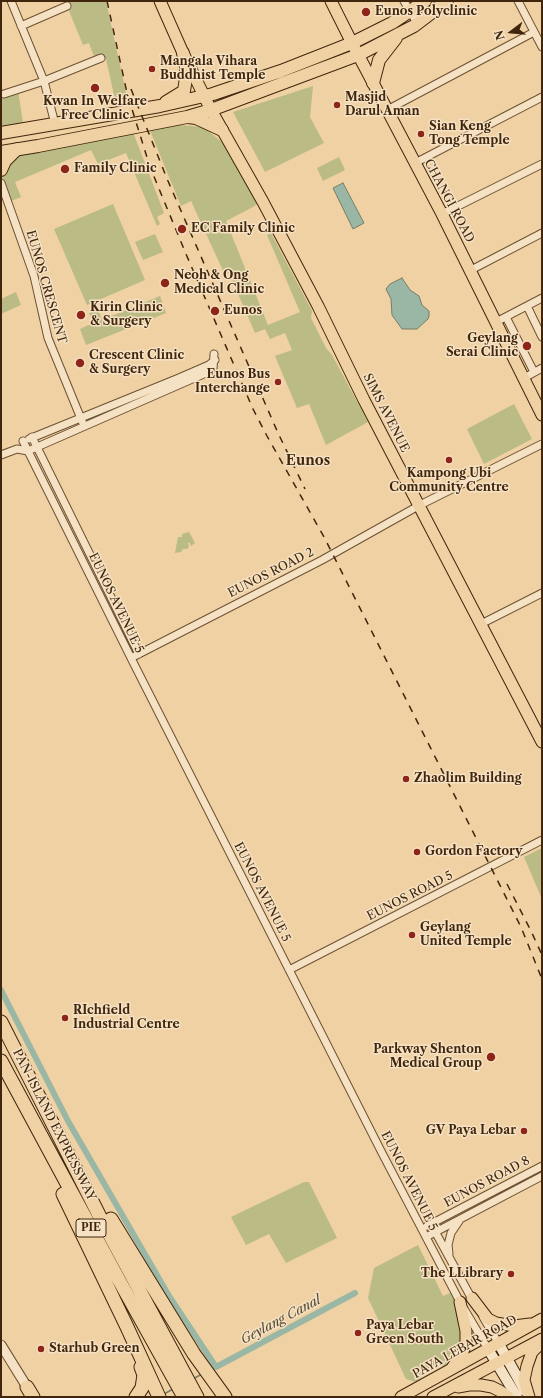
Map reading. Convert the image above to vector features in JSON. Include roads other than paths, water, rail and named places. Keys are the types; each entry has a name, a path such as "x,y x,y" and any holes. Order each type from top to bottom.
{"highway":[{"path":"1,152 187,117 211,110 358,55 398,35 428,16 447,1"},
{"path":"1,133 205,97 281,72 352,43 392,23 424,2"},
{"path":"424,2 424,9 428,12 428,16"},
{"path":"373,83 379,60 398,35"},
{"path":"160,106 184,90 186,66 183,53"},
{"path":"187,117 196,118 222,130"},
{"path":"1,170 5,161 17,149"},
{"name":"PAN-ISLAND EXPRESSWAY","path":"1,1022 172,1363 184,1397"},
{"name":"PAN-ISLAND EXPRESSWAY","path":"1,1061 17,1092 172,1363 198,1397"},
{"path":"17,1092 47,1162 127,1327 158,1396"},
{"path":"77,1171 88,1178 112,1222 207,1372 225,1397"},
{"path":"127,1327 144,1375 142,1388 136,1397"}],"main road":[{"name":"SIMS AVENUE","path":"160,1 183,53 211,110 263,202 318,306 364,400 542,742"},
{"name":"CHANGI ROAD","path":"331,1 471,270 501,319 524,378 542,415"},
{"path":"472,1298 488,1319 496,1323 514,1326 539,1321"},
{"path":"452,1369 463,1352 466,1342 466,1331 460,1302"},
{"name":"PAYA LEBAR ROAD","path":"401,1397 539,1321"},
{"path":"433,1397 542,1340"},
{"path":"529,1397 524,1380 527,1366 532,1352 542,1340"},
{"path":"499,1344 502,1360 517,1397"},
{"path":"488,1349 502,1360 529,1397"},
{"path":"448,1389 469,1385 481,1385 492,1387 508,1397"}],"street":[{"path":"11,1 44,81 55,124"},
{"path":"404,1 409,12 414,18 428,16"},
{"path":"518,1 542,47"},
{"path":"22,26 67,6"},
{"path":"387,110 534,32"},
{"path":"4,94 44,81 101,58"},
{"path":"415,163 542,97"},
{"path":"442,214 542,164"},
{"name":"EUNOS CRESCENT","path":"1,183 34,276 48,338 84,426"},
{"path":"471,270 542,232"},
{"path":"534,372 501,319 542,298"},
{"path":"526,306 542,337"},
{"path":"1,455 17,449 28,451 206,374 213,369 214,357 209,365 32,437 23,441 17,449"},
{"path":"524,378 542,368"},
{"name":"EUNOS AVENUE 5","path":"32,437 139,654"},
{"name":"EUNOS AVENUE 5","path":"23,441 288,970 460,1302 488,1349"},
{"name":"EUNOS ROAD 2","path":"131,658 322,560 420,505 542,444"},
{"path":"481,624 542,593"},
{"name":"EUNOS ROAD 5","path":"288,970 542,840"},
{"name":"EUNOS ROAD 8","path":"421,1228 542,1166"},
{"name":"EUNOS ROAD 8","path":"426,1236 542,1176"},
{"path":"449,1257 448,1245 451,1234 460,1219"},
{"name":"EUNOS AVENUE 5","path":"431,1224 499,1344"},
{"path":"1,1345 30,1392"}],"waterway":[{"path":"1,990 68,1121 169,1296 216,1367 355,1293"},
{"name":"Geylang Canal","path":"212,1369 216,1367"},
{"path":"193,1379 202,1374"},
{"path":"164,1394 173,1389"}],"railway":[{"path":"107,1 127,93 150,167 253,409 324,537 521,927 542,979"},
{"path":"131,89 168,181 278,433 305,489"},
{"path":"507,884 542,955"}],"place":[{"name":"Eunos Polyclinic","path":"366,12"},
{"name":"Mangala Vihara Buddhist Temple","path":"152,69"},
{"name":"Kwan In Welfare Free Clinic","path":"95,88"},
{"name":"Masjid Darul Aman","path":"337,105"},
{"name":"Sian Keng Tong Temple","path":"421,134"},
{"name":"Family Clinic","path":"65,169"},
{"name":"EC Family Clinic","path":"182,229"},
{"name":"Neoh & Ong Medical Clinic","path":"165,283"},
{"name":"Eunos","path":"215,311"},
{"name":"Kirin Clinic & Surgery","path":"81,315"},
{"name":"Geylang Serai Clinic","path":"527,346"},
{"name":"Crescent Clinic & Surgery","path":"80,363"},
{"name":"Eunos Bus Interchange","path":"278,382"},
{"name":"Kampong Ubi Community Centre","path":"449,460"},
{"name":"Zhaolim Building","path":"406,779"},
{"name":"Gordon Factory","path":"417,852"},
{"name":"Geylang United Temple","path":"412,935"},
{"name":"RIchfield Industrial Centre","path":"65,1018"},
{"name":"Parkway Shenton Medical Group","path":"491,1057"},
{"name":"GV Paya Lebar","path":"524,1131"},
{"name":"The LLibrary","path":"511,1274"},
{"name":"Paya Lebar Green South","path":"358,1333"},
{"name":"Starhub Green","path":"41,1349"}],"district":[{"name":"Eunos","path":"308,461"}]}
